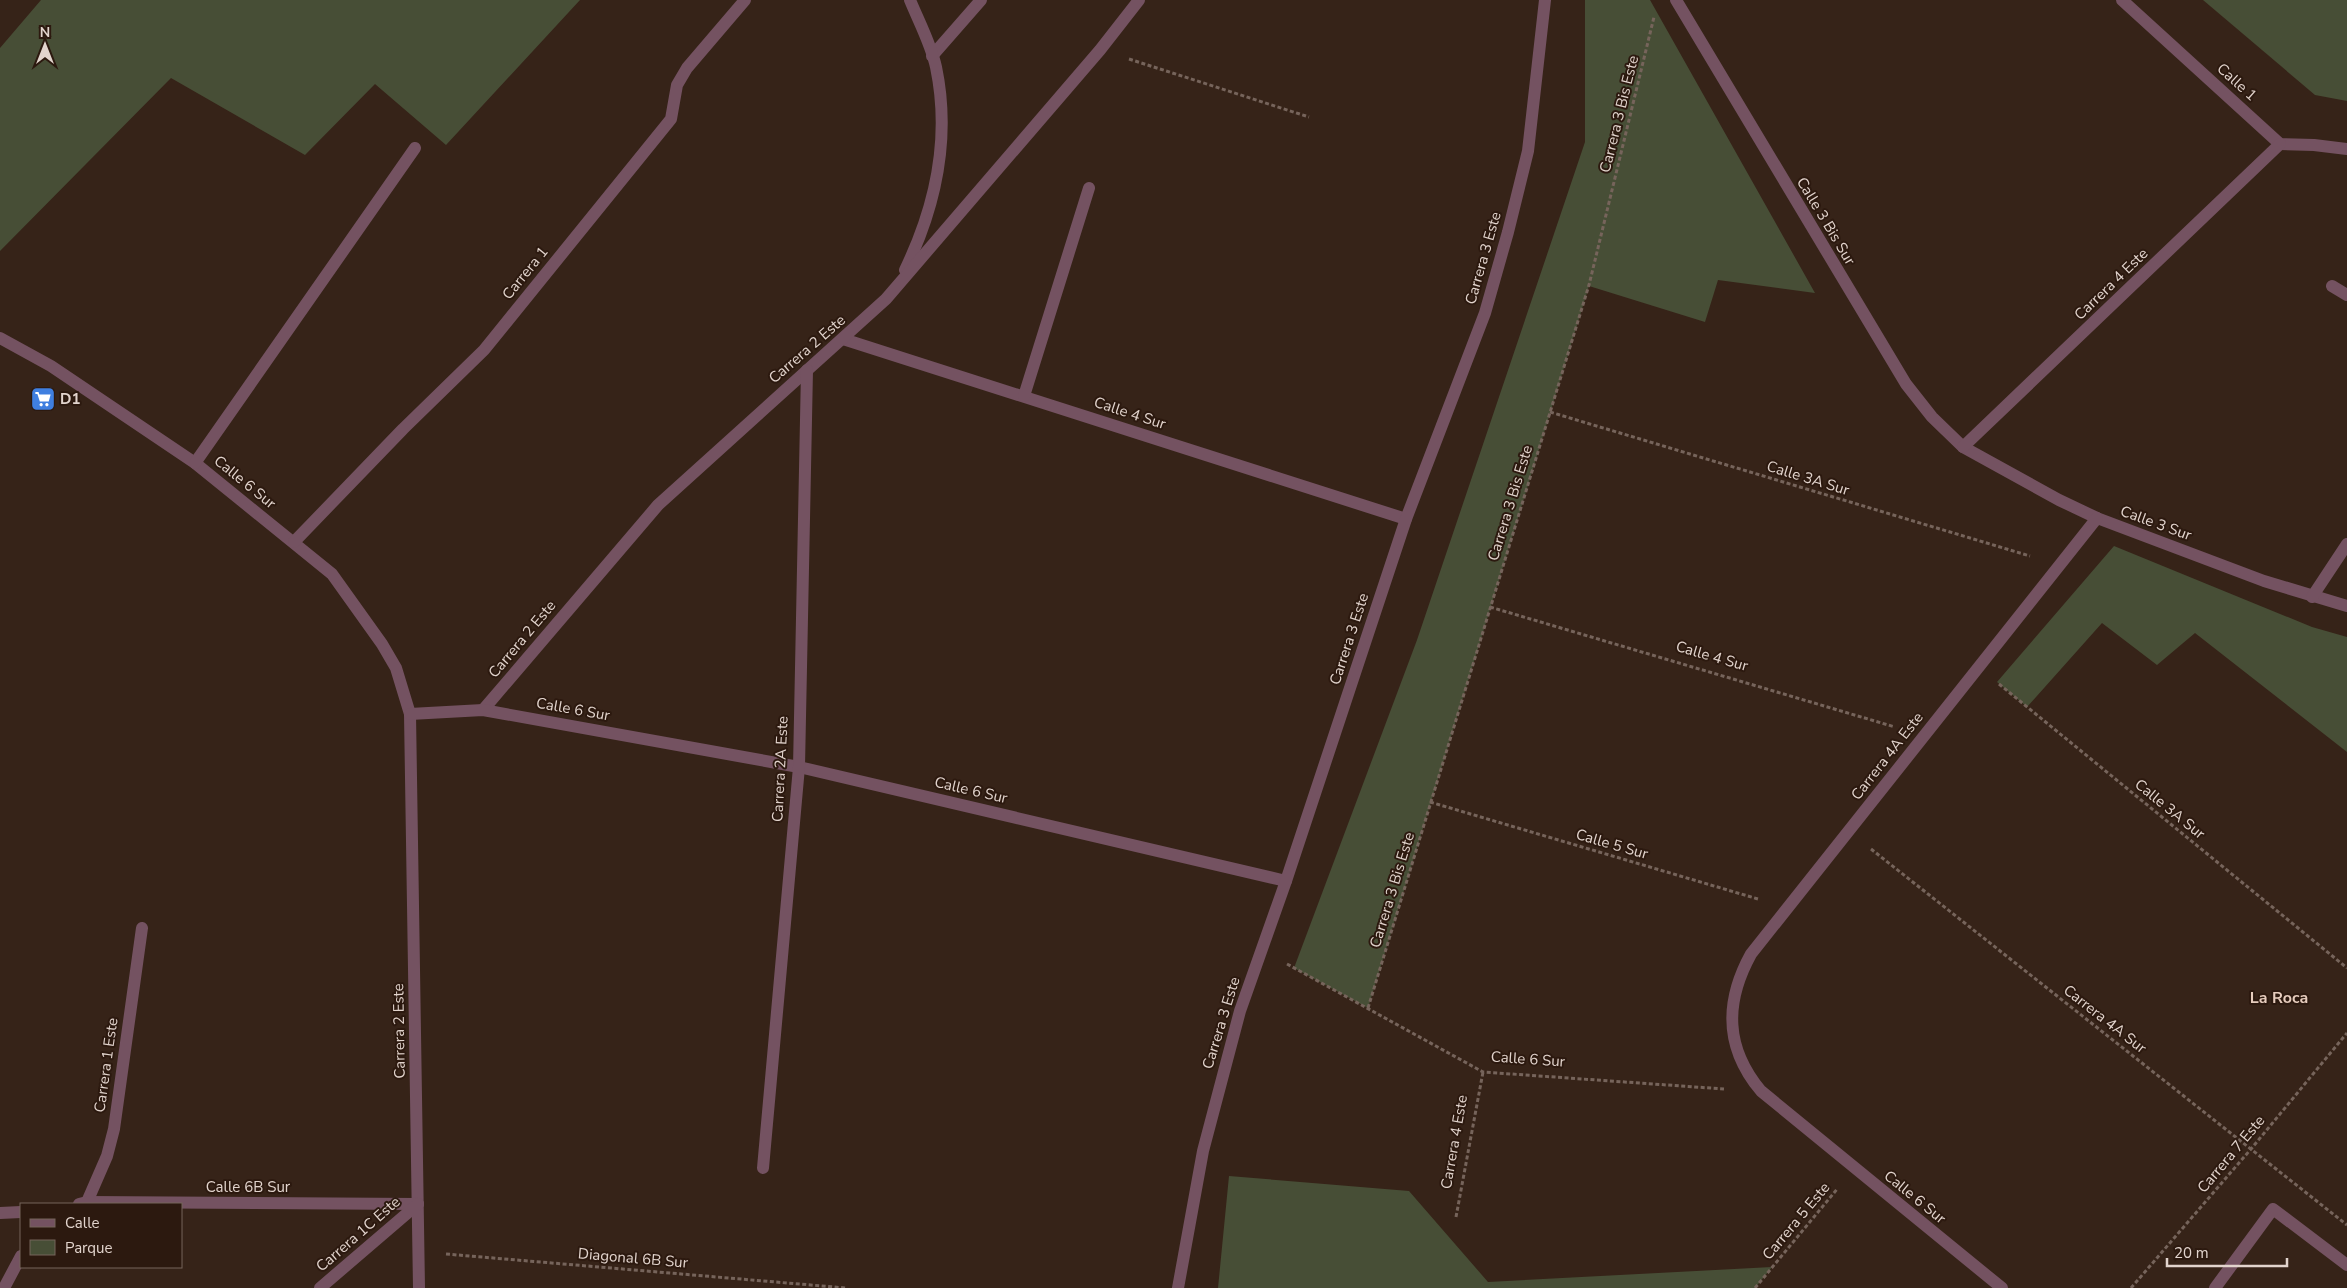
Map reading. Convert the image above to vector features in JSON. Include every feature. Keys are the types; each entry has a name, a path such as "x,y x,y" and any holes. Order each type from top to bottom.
{"street":[{"name":"Carrera 1","path":"294,542 403,429 484,350 671,119 677,85 687,68 745,0"},
{"path":"886,299 905,270 921,238 932,205 939,171 942,136 941,101 932,56 910,0"},
{"path":"932,56 981,0"},
{"name":"Carrera 2 Este","path":"483,710 658,505 886,299 1100,50 1139,0"},
{"name":"Carrera 3 Este","path":"1178,1288 1202,1151 1240,1011 1286,881 1406,519 1485,312 1508,232 1528,150 1545,0"},
{"name":"Calle 3 Bis Sur","path":"1676,0 1906,384 1932,417 1963,447"},
{"name":"Calle 1","path":"2122,0 2280,144"},
{"path":"2280,144 2314,144 2347,149"},
{"name":"Carrera 4 Este","path":"1963,447 2280,144"},
{"path":"194,463 415,148"},
{"path":"1024,396 1089,188"},
{"path":"2332,286 2347,294"},
{"name":"Calle 6 Sur","path":"0,338 51,366 194,463 332,574 367,621 396,668 410,714 483,710 799,767 1286,881"},
{"name":"Calle 4 Sur","path":"843,339 1406,519"},
{"name":"Carrera 2A Este","path":"763,1168 799,767 807,370"},
{"name":"Calle 3 Sur","path":"1963,447 1985,461 2097,518 2312,597 2347,606"},
{"name":"Carrera 4A Este","path":"1732,1028 1735,989 1751,954 2061,566 2097,518"},
{"path":"2312,597 2347,544"},
{"name":"Carrera 2 Este","path":"410,714 419,1288"},
{"name":"Carrera 1 Este","path":"83,1203 107,1156 114,1129 142,928"},
{"name":"Calle 6 Sur","path":"1732,1028 1737,1050 1748,1075 1762,1091 2002,1288"},
{"name":"Calle 6B Sur","path":"182,1203 418,1204"},
{"name":"Carrera 1C Este","path":"320,1288 418,1204"},
{"path":"2215,1288 2273,1209 2347,1265"},
{"path":"0,1213 20,1212"},
{"path":"4,1288 20,1258"}],"path":[{"name":"Carrera 3 Bis Este","path":"1368,1008 1589,285 1656,10"},
{"path":"1100,50 1309,117"},
{"name":"Calle 3A Sur","path":"1550,412 2061,566"},
{"name":"Calle 4 Sur","path":"1490,607 1924,736"},
{"name":"Calle 3A Sur","path":"1979,667 2347,968"},
{"name":"Calle 5 Sur","path":"1430,802 1788,907"},
{"name":"Carrera 4A Sur","path":"1848,831 2347,1225"},
{"name":"Calle 6 Sur","path":"1262,950 1483,1072 1762,1091"},
{"name":"Carrera 7 Este","path":"2131,1288 2251,1149 2347,1033"},
{"name":"Carrera 4 Este","path":"1456,1218 1483,1072"},
{"name":"Carrera 5 Este","path":"1755,1288 1854,1168"},
{"name":"Diagonal 6B Sur","path":"418,1251 846,1288"}],"green space":[{"path":"41,0 580,0 446,145 375,84 305,155 171,78 0,251 0,48"},
{"path":"1585,0 1650,0 1815,293 1718,280 1705,322 1589,286 1368,1008 1294,968 1417,640 1585,142"},
{"path":"2203,0 2347,0 2347,101 2315,95"},
{"path":"2114,546 2312,627 2347,637 2347,752 2195,633 2157,665 2102,623 2027,707 1997,682"},
{"path":"1229,1176 1409,1191 1488,1282 1772,1267 1755,1288 1218,1288"}],"place":[{"name":"D1","path":"43,399"}],"district":[{"name":"La Roca","path":"2279,998"}]}
